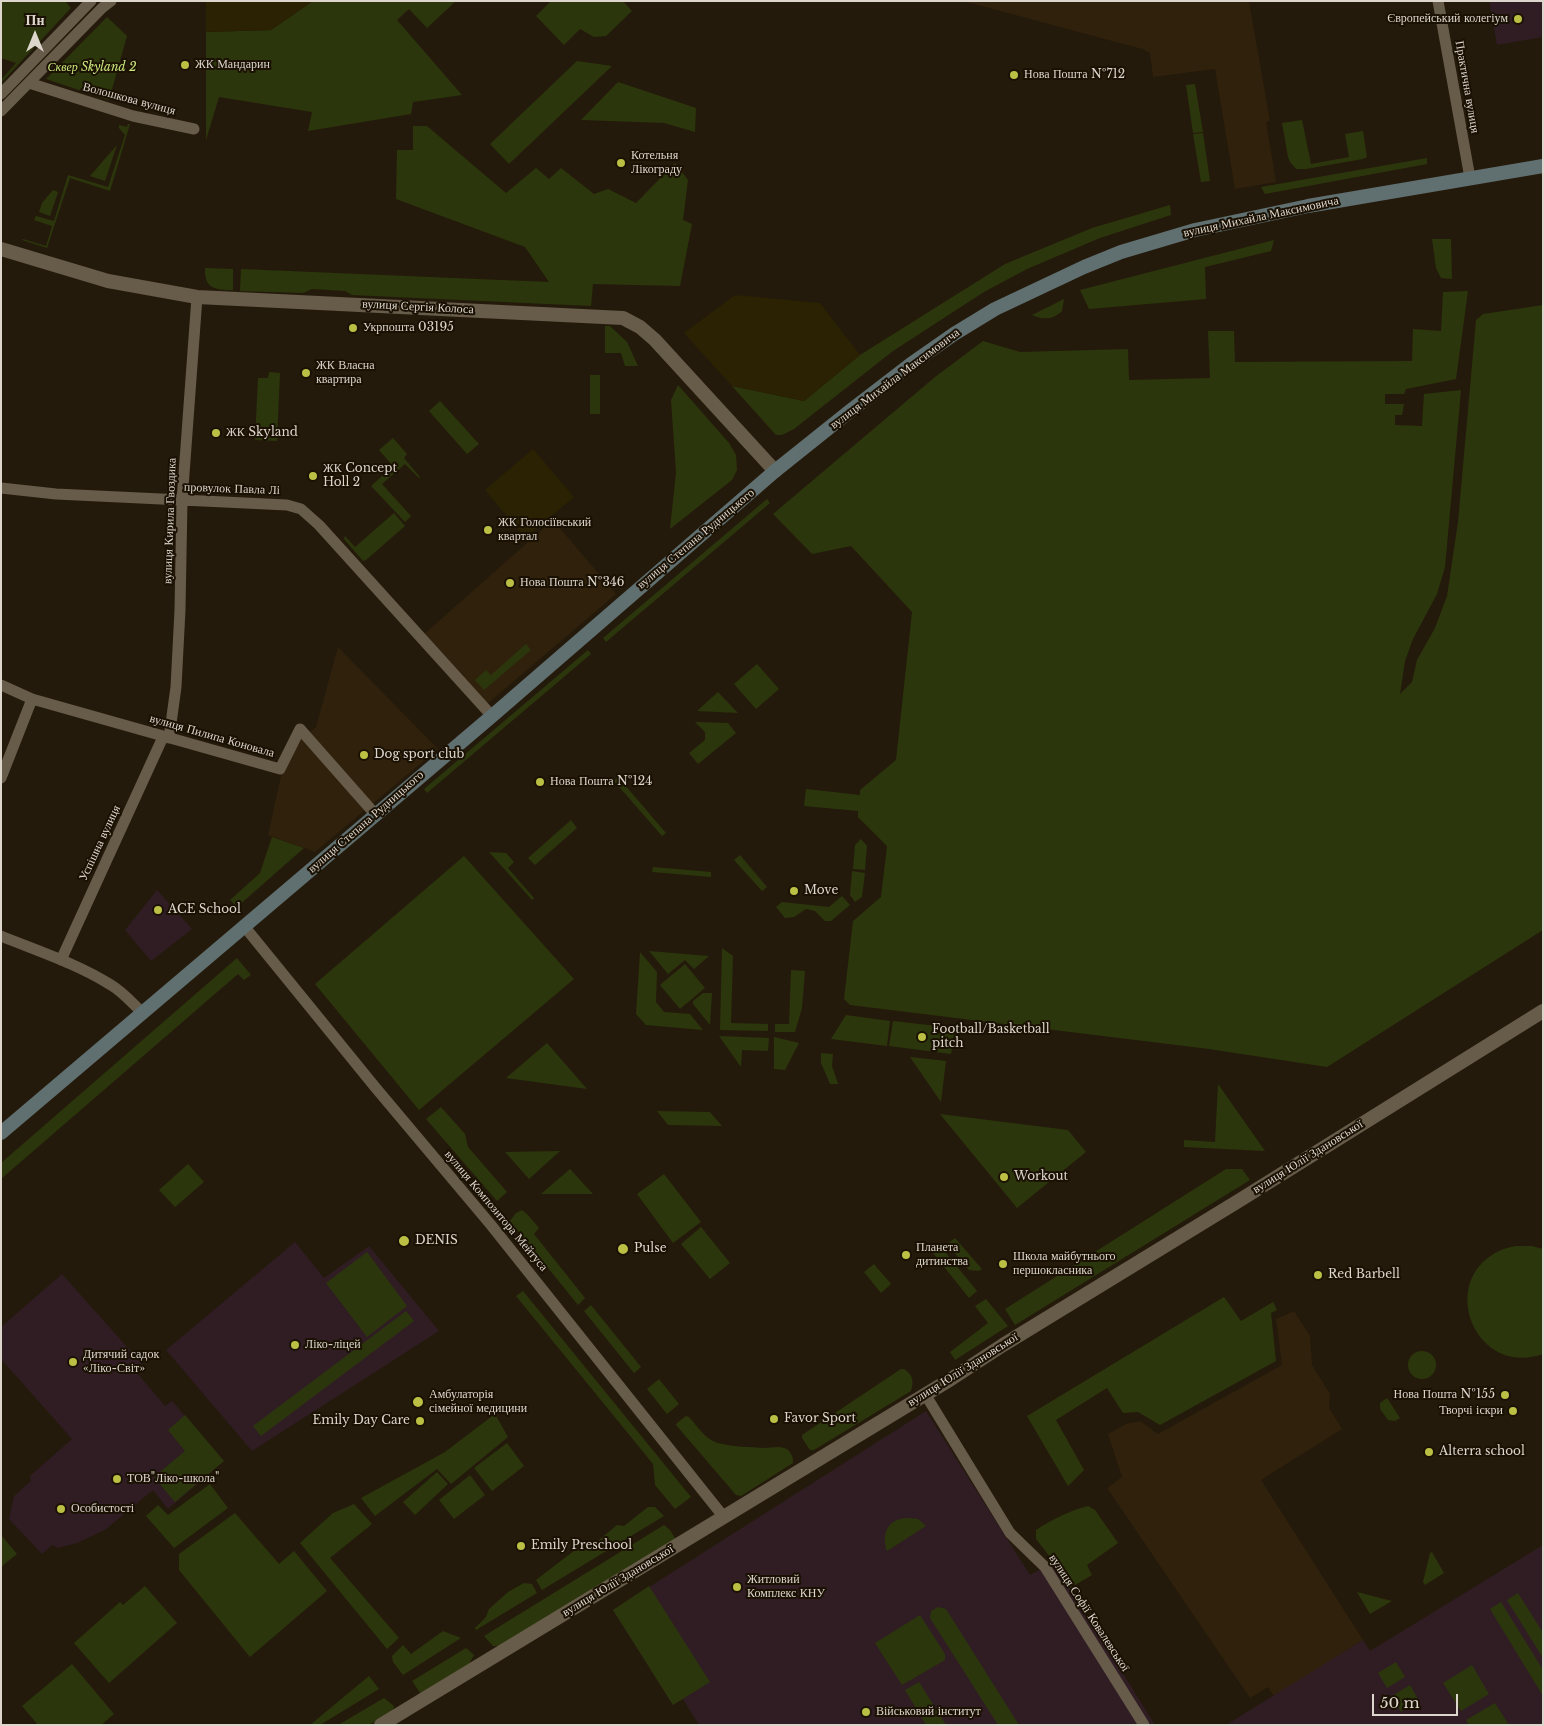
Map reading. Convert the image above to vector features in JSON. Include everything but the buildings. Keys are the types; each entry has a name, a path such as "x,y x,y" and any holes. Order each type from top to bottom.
{"main road":[{"name":"вулиця Михайла Максимовича","path":"775,471 911,364 954,334 995,309 1084,267 1121,252 1236,220 1543,166"},
{"name":"вулиця Степана Рудницького","path":"1,1132 492,716 775,471"}],"street":[{"path":"1,94 90,1"},
{"path":"1,111 111,1"},
{"name":"Практична вулиця","path":"1438,1 1470,178"},
{"name":"Волошкова вулиця","path":"29,83 133,116 194,129"},
{"name":"вулиця Сергія Колоса","path":"1,249 108,281 197,301 624,318 640,327 656,340 775,471"},
{"name":"вулиця Кирила Гвоздика","path":"166,737 176,687 180,610 182,501 197,301"},
{"name":"провулок Павла Лі","path":"1,488 56,494 287,505 301,509 319,525 492,716"},
{"name":"вулиця Пилипа Коновала","path":"1,686 32,699 280,769 300,729 375,814"},
{"path":"1,778 32,699"},
{"name":"Успішна вулиця","path":"61,960 166,737"},
{"name":"вулиця Композитора Мейтуса","path":"244,926 375,1087 491,1224 723,1516"},
{"path":"1,936 61,960 113,986 143,1013"},
{"name":"вулиця Юлії Здановської","path":"382,1725 925,1394 1543,1011"},
{"name":"вулиця Софії Ковалевської","path":"925,1394 1010,1533 1045,1567 1144,1725"}],"shaded area":[{"path":"963,1 1249,1 1270,121 1266,122 1276,182 1235,189 1215,69 1153,77 1150,53 1142,49"},
{"name":"Європейський колегіум","path":"1489,1 1543,1 1543,37 1497,45"},
{"path":"553,520 616,594 486,705 423,635"},
{"path":"338,647 438,749 315,852 268,835 281,776 301,739 316,727"},
{"name":"ACE School","path":"157,890 192,929 151,961 125,930"},
{"name":"Ліко-ліцей","path":"295,1242 324,1278 369,1246 439,1331 252,1451 166,1350"},
{"path":"62,1274 144,1366 137,1373 165,1406 172,1401 224,1461 168,1509 153,1490 105,1530 77,1543 58,1548 52,1545 42,1554 9,1519 14,1496 31,1481 30,1476 72,1439 1,1359 1,1327"},
{"path":"1294,1311 1310,1336 1312,1365 1330,1394 1329,1408 1342,1429 1261,1480 1363,1640 1274,1696 1268,1687 1250,1698 1107,1488 1122,1477 1108,1434 1126,1424 1140,1421 1158,1434 1282,1365 1276,1319"},
{"path":"926,1411 1030,1575 1054,1562 1155,1725 699,1725 683,1699 673,1705 613,1610"},
{"path":"1543,1545 1543,1725 1226,1725 1363,1640 1370,1651"}],"green space":[{"path":"1,1 65,1 71,8 1,83 1,80 16,63 1,58"},
{"path":"313,1 456,1 427,28 409,9 397,20 462,95 413,102 411,114 308,131 312,112 219,97 206,140 206,32 271,30"},
{"path":"551,1 623,1 632,11 606,36 594,37 580,29 564,45 536,16"},
{"name":"Сквер Skyland 2","path":"107,17 127,36 109,100 46,79"},
{"path":"577,61 612,66 509,164 490,144"},
{"path":"618,82 696,108 695,132 664,123 581,120"},
{"path":"1195,84 1203,132 1193,133 1186,85"},
{"path":"1302,120 1311,164 1349,157 1345,134 1363,131 1367,157 1306,169 1296,169 1288,157 1282,123"},
{"path":"130,124 110,191 70,178 47,248 22,240 46,246 52,226 34,220 36,216 54,221 68,175 108,187 125,135 119,128 119,125 127,127"},
{"path":"413,126 427,126 506,193 536,168 549,179 561,168 594,194 608,189 636,203 675,163 688,180 683,220 692,224 680,286 593,284 591,306 352,295 345,291 312,289 303,293 240,291 241,269 549,282 525,247 396,199 397,150 413,150"},
{"path":"1203,133 1210,181 1201,182 1193,134"},
{"path":"117,145 105,181 90,176"},
{"path":"1427,158 1427,164 1265,194 1261,187"},
{"path":"53,190 58,192 50,216 39,212 42,203"},
{"path":"1170,205 1171,215 1100,238 1027,269 984,292 893,351 794,429 782,435 776,435 732,386 804,401 860,355 1005,264 1092,228"},
{"path":"1432,239 1451,239 1452,279 1441,278 1436,268"},
{"path":"1274,240 1271,251 1205,267 1206,299 1089,309 1080,290"},
{"path":"205,268 233,269 233,290 221,290 212,287 205,275"},
{"path":"1468,291 1456,379 1406,389 1404,394 1385,394 1385,404 1404,404 1402,415 1395,415 1395,425 1422,426 1424,394 1461,390 1445,567 1437,594 1413,639 1405,661 1400,694 1412,682 1417,660 1435,628 1447,596 1458,522 1476,320 1483,314 1543,305 1543,930 1327,1067 1209,1049 850,1005 844,999 853,921 881,897 887,846 858,817 858,811 804,806 806,789 860,795 860,790 896,760 912,612 851,546 812,554 773,514 935,377 983,341 1020,352 1128,349 1129,380 1210,378 1208,331 1234,331 1235,362 1412,361 1413,329 1441,331 1443,292"},
{"path":"1064,299 1062,311 1051,318 1040,318 1032,315"},
{"path":"605,326 610,326 627,342 638,366 625,366 621,353 605,353"},
{"path":"269,372 280,373 277,441 255,440 258,378 268,378"},
{"path":"590,375 600,375 600,414 590,414"},
{"path":"678,385 729,443 736,455 737,470 732,480 670,529 676,472 671,400"},
{"path":"440,401 479,444 467,454 429,411"},
{"path":"393,438 407,454 404,458 420,477 405,464 382,484 411,516 405,522 371,486 393,466 379,450"},
{"path":"767,499 770,503 606,642 603,638"},
{"path":"394,513 405,526 363,561 344,539 345,536 355,547"},
{"path":"526,644 531,650 484,690 475,680 486,670 491,675"},
{"path":"588,650 591,654 427,793 424,789"},
{"path":"757,664 779,689 756,709 734,684"},
{"path":"718,692 738,713 697,711"},
{"path":"695,722 728,723 736,733 698,764 689,753 705,740 705,732"},
{"path":"618,777 666,833 662,836 614,781"},
{"path":"571,820 577,828 535,865 528,858"},
{"path":"272,837 304,848 237,907 230,900 260,873"},
{"path":"861,839 867,846 865,870 853,869 855,845"},
{"path":"489,852 506,853 514,862 508,868 534,898 532,900"},
{"path":"740,855 767,887 762,891 734,860"},
{"path":"464,856 574,979 419,1110 315,984"},
{"path":"653,867 711,872 711,877 652,872"},
{"path":"852,871 865,873 862,897 855,902 850,895"},
{"path":"842,896 850,905 831,921 825,921 815,911 806,909 794,917 785,918 776,907 782,902 829,907"},
{"path":"722,948 733,956 731,1023 768,1024 768,1031 720,1030"},
{"path":"649,951 709,956 694,969 685,960 668,974"},
{"path":"640,952 657,972 656,1002 664,1012 690,1014 703,1030 646,1025 636,1014"},
{"path":"237,958 251,975 244,980 238,974 1,1179 1,1163"},
{"path":"685,964 705,988 680,1009 660,985"},
{"path":"791,970 805,971 802,1008 795,1032 775,1032 775,1024 789,1024"},
{"path":"703,993 712,993 710,1025 693,1004 693,1001"},
{"path":"846,1015 890,1021 887,1046 831,1039"},
{"name":"Football/Basketball pitch","path":"893,1021 955,1028 951,1054 889,1046"},
{"path":"719,1036 769,1038 768,1051 742,1050 741,1067"},
{"path":"774,1037 799,1043 785,1070 774,1069"},
{"path":"547,1043 587,1089 506,1078"},
{"path":"821,1053 833,1054 832,1066 838,1084 830,1084 821,1063"},
{"path":"910,1057 946,1061 941,1102"},
{"path":"1218,1084 1265,1151 1184,1147 1184,1140 1215,1142"},
{"path":"441,1107 465,1134 468,1147 507,1192 497,1201 426,1119"},
{"path":"657,1111 710,1112 722,1126 668,1125"},
{"path":"940,1114 1068,1130 1086,1152 1017,1208"},
{"path":"560,1151 529,1179 505,1152"},
{"path":"188,1164 204,1182 175,1207 159,1190"},
{"path":"570,1169 593,1194 541,1194"},
{"path":"1226,1169 1242,1169 1250,1180 1015,1325 1005,1309"},
{"path":"664,1174 701,1222 673,1243 637,1194"},
{"path":"522,1210 539,1228 534,1234 585,1298 578,1305 510,1221 516,1213"},
{"path":"701,1227 730,1263 710,1279 681,1244"},
{"path":"955,1238 982,1269 979,1271 969,1270 947,1244"},
{"path":"1516,1246 1532,1246 1543,1249 1543,1354 1519,1358 1498,1352 1482,1339 1472,1322 1468,1302 1470,1282 1481,1264 1501,1250"},
{"path":"941,1247 977,1291 969,1298 933,1253"},
{"path":"367,1252 407,1306 367,1337 326,1283"},
{"path":"874,1264 891,1284 881,1293 864,1272"},
{"path":"523,1291 691,1497 675,1509 655,1485 653,1464 516,1296"},
{"path":"1224,1297 1241,1321 1273,1302 1277,1310 1271,1313 1276,1361 1160,1425 1138,1412 1123,1413 1107,1388 1056,1420 1084,1470 1068,1486 1027,1416"},
{"path":"986,1299 1008,1326 955,1360 950,1352 988,1323 975,1306"},
{"path":"591,1305 641,1367 634,1373 584,1311"},
{"path":"406,1311 414,1321 261,1436 253,1426"},
{"path":"1422,1351 1432,1355 1436,1365 1432,1375 1422,1379 1412,1375 1408,1365 1412,1355"},
{"path":"901,1369 904,1369 911,1376 911,1391 814,1450 810,1450 802,1435"},
{"path":"659,1379 679,1404 667,1414 647,1389"},
{"path":"1387,1398 1400,1418 1395,1421 1388,1420 1380,1409 1380,1403"},
{"path":"495,1414 508,1437 451,1484 437,1469 375,1516 361,1498 445,1452"},
{"path":"185,1415 224,1461 175,1502 154,1477 185,1451 168,1430"},
{"path":"686,1416 705,1436 713,1441 735,1446 784,1448 791,1454 793,1463 741,1496 736,1495 676,1425"},
{"path":"507,1443 524,1466 492,1491 474,1468"},
{"path":"437,1472 448,1484 415,1515 403,1502"},
{"path":"470,1475 485,1495 454,1519 439,1500"},
{"path":"210,1484 228,1508 174,1548 146,1516 158,1505 168,1515"},
{"path":"354,1504 372,1524 330,1558 399,1638 387,1649 300,1543 333,1513"},
{"path":"1088,1506 1095,1510 1118,1543 1087,1565 1092,1575 1070,1588 1054,1562 1036,1539 1036,1530 1074,1510"},
{"path":"648,1507 655,1507 664,1516 542,1590 536,1580 588,1540 592,1546 617,1525 624,1526"},
{"path":"235,1513 279,1564 294,1551 327,1591 250,1657 179,1570 179,1554"},
{"path":"918,1519 926,1526 887,1551 885,1538 887,1530 896,1520"},
{"path":"664,1525 670,1530 676,1540 504,1646 493,1646 484,1636"},
{"path":"1,1535 17,1554 1,1567"},
{"path":"1432,1552 1444,1573 1425,1585 1423,1582 1430,1553"},
{"path":"524,1583 532,1584 537,1593 476,1630 475,1628 486,1617 489,1609 508,1592"},
{"path":"145,1586 177,1623 109,1683 74,1643 120,1602 123,1605"},
{"path":"649,1586 710,1682 673,1705 613,1610"},
{"path":"1357,1592 1392,1601 1370,1614"},
{"path":"1518,1593 1543,1633 1543,1658 1507,1600"},
{"path":"1501,1602 1543,1670 1543,1696 1490,1609"},
{"path":"938,1607 946,1609 1019,1725 998,1725 930,1618 931,1611"},
{"path":"920,1615 945,1654 945,1660 902,1685 875,1643"},
{"path":"443,1631 461,1638 403,1675 393,1662 392,1656 403,1645 411,1654"},
{"path":"466,1648 474,1655 469,1664 421,1694 412,1681"},
{"path":"1396,1662 1405,1677 1387,1688 1378,1673"},
{"path":"72,1664 114,1714 101,1725 38,1725 22,1706"},
{"path":"1472,1665 1489,1694 1461,1711 1443,1683"},
{"path":"369,1676 379,1689 320,1725 310,1725"},
{"path":"919,1682 946,1725 926,1725 905,1690"},
{"path":"1410,1685 1419,1701 1401,1712 1392,1696"},
{"path":"384,1698 394,1706 393,1711 369,1725 338,1725"},
{"path":"1495,1703 1509,1725 1469,1725 1466,1720"}],"sand":[{"path":"206,1 313,1 271,30 206,32"},
{"path":"735,295 820,303 860,355 804,401 732,386 684,333"},
{"path":"533,449 574,497 525,538 485,490"}],"place":[{"name":"Європейський колегіум","path":"1518,19"},
{"name":"ЖК Мандарин","path":"185,65"},
{"name":"Нова Пошта №712","path":"1014,75"},
{"name":"Котельня Лікограду","path":"621,163"},
{"name":"Укрпошта 03195","path":"353,328"},
{"name":"ЖК Власна квартира","path":"306,373"},
{"name":"ЖК Skyland","path":"216,433"},
{"name":"ЖК Concept Holl 2","path":"313,476"},
{"name":"ЖК Голосіївський квартал","path":"488,530"},
{"name":"Нова Пошта №346","path":"510,583"},
{"name":"Dog sport club","path":"364,755"},
{"name":"Нова Пошта №124","path":"540,782"},
{"name":"Move","path":"794,891"},
{"name":"ACE School","path":"158,910"},
{"name":"Football/Basketball pitch","path":"922,1037"},
{"name":"Workout","path":"1004,1177"},
{"name":"DENIS","path":"404,1241"},
{"name":"Pulse","path":"623,1249"},
{"name":"Планета дитинства","path":"906,1255"},
{"name":"Школа майбутнього першокласника","path":"1003,1264"},
{"name":"Red Barbell","path":"1318,1275"},
{"name":"Ліко-ліцей","path":"295,1345"},
{"name":"Дитячий садок «Ліко-Світ»","path":"73,1362"},
{"name":"Нова Пошта №155","path":"1505,1395"},
{"name":"Амбулаторія сімейної медицини","path":"418,1402"},
{"name":"Творчі іскри","path":"1513,1411"},
{"name":"Favor Sport","path":"774,1419"},
{"name":"Emily Day Care","path":"420,1421"},
{"name":"Alterra school","path":"1429,1452"},
{"name":"ТОВ\"Ліко-школа\"","path":"117,1479"},
{"name":"Особистості","path":"61,1509"},
{"name":"Emily Preschool","path":"521,1546"},
{"name":"Житловий Комплекс КНУ","path":"737,1587"},
{"name":"Військовий інститут","path":"866,1712"}]}
